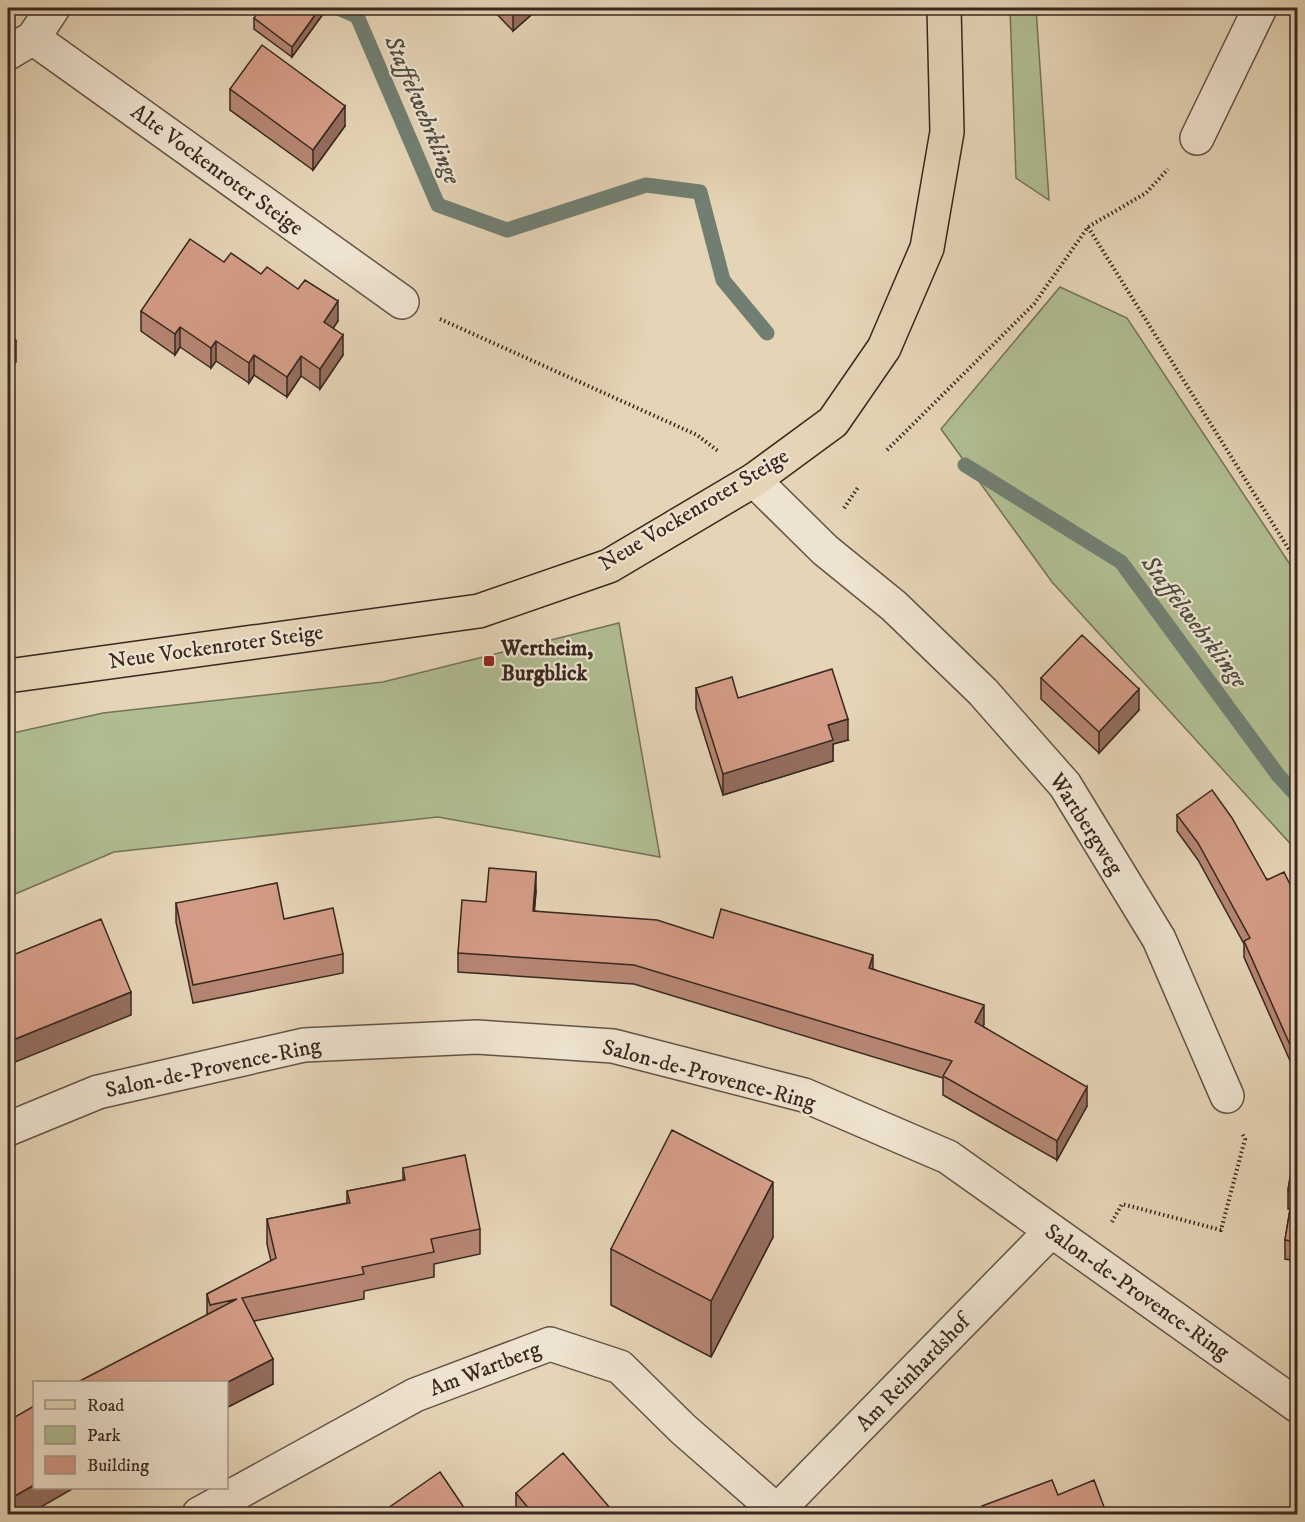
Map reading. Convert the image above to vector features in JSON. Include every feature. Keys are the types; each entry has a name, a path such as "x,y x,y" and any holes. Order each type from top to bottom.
{"main road":[{"name":"Neue Vockenroter Steige","path":"8,676 479,611 609,566 754,480 833,422 884,348 927,248 947,132 944,8"}],"street":[{"name":"Alte Vockenroter Steige","path":"53,8 20,45 402,302"},
{"path":"1197,138 1260,8"},
{"name":"Wartbergweg","path":"754,480 825,550 894,606 983,692 1065,785 1159,939 1227,1096"},
{"name":"Salon-de-Provence-Ring","path":"8,1130 98,1092 304,1045 477,1037 613,1046 814,1100 948,1157 1298,1406"},
{"name":"Am Reinhardshof","path":"776,1513 1051,1231"},
{"name":"Am Wartberg","path":"199,1515 415,1395 550,1344 620,1367 683,1429 776,1513"}],"path":[{"path":"887,450 1034,304 1088,227 1146,193 1197,138"},
{"path":"1088,227 1298,564"},
{"path":"402,302 697,435 754,480"},
{"path":"842,513 859,486"},
{"path":"1111,1223 1122,1204 1221,1230 1245,1140 1227,1096"}],"green space":[{"path":"1010,8 1036,8 1049,200 1016,178"},
{"path":"1060,287 1127,318 1297,575 1297,851 1052,582 941,429"},
{"path":"619,623 660,857 438,817 114,852 8,897 8,734 103,713 383,682"}],"building":[{"path":"261,8 320,8 292,47 254,18"},
{"path":"262,45 345,106 313,150 230,89"},
{"path":"190,239 224,262 231,253 261,274 267,267 298,289 305,280 338,301 324,322 343,335 320,369 301,356 287,377 254,355 249,363 216,341 211,348 180,327 175,334 141,311"},
{"path":"8,325 16,341 8,345"},
{"path":"1082,635 1139,689 1099,732 1041,678"},
{"path":"832,669 848,719 828,725 833,740 723,774 696,688 732,677 738,698"},
{"path":"1212,790 1232,818 1267,880 1284,872 1298,901 1298,1044 1291,1047 1244,941 1250,938 1198,843 1177,815"},
{"path":"489,868 536,872 533,911 657,920 713,938 721,909 873,955 869,968 984,1005 975,1022 1087,1087 1057,1141 943,1076 952,1061 634,965 458,953 462,900 486,902"},
{"path":"277,883 284,919 333,908 343,954 193,985 176,903"},
{"path":"101,919 131,992 8,1042 8,957"},
{"path":"672,1130 773,1182 711,1301 611,1249"},
{"path":"1298,1130 1298,1242 1285,1240 1293,1191 1288,1190"},
{"path":"465,1155 480,1229 431,1239 434,1252 362,1267 364,1274 242,1298 273,1359 228,1382 80,1381 237,1299 210,1305 207,1294 276,1258 267,1219 350,1203 347,1191 405,1180 403,1168"},
{"path":"33,1407 33,1486 8,1500 8,1421"},
{"path":"563,1453 616,1515 534,1515 516,1493"},
{"path":"440,1472 469,1515 378,1515"},
{"path":"1052,1480 1058,1495 1094,1480 1107,1515 986,1515 982,1506"}],"waterway":[{"name":"Staffelwehrklinge","path":"338,8 357,16 438,205 507,230 646,185 700,192 723,280 767,333"},
{"name":"Staffelwehrklinge","path":"965,465 1121,562 1278,775 1298,797"}],"place":[{"name":"Wertheim, Burgblick","path":"489,661"}]}
